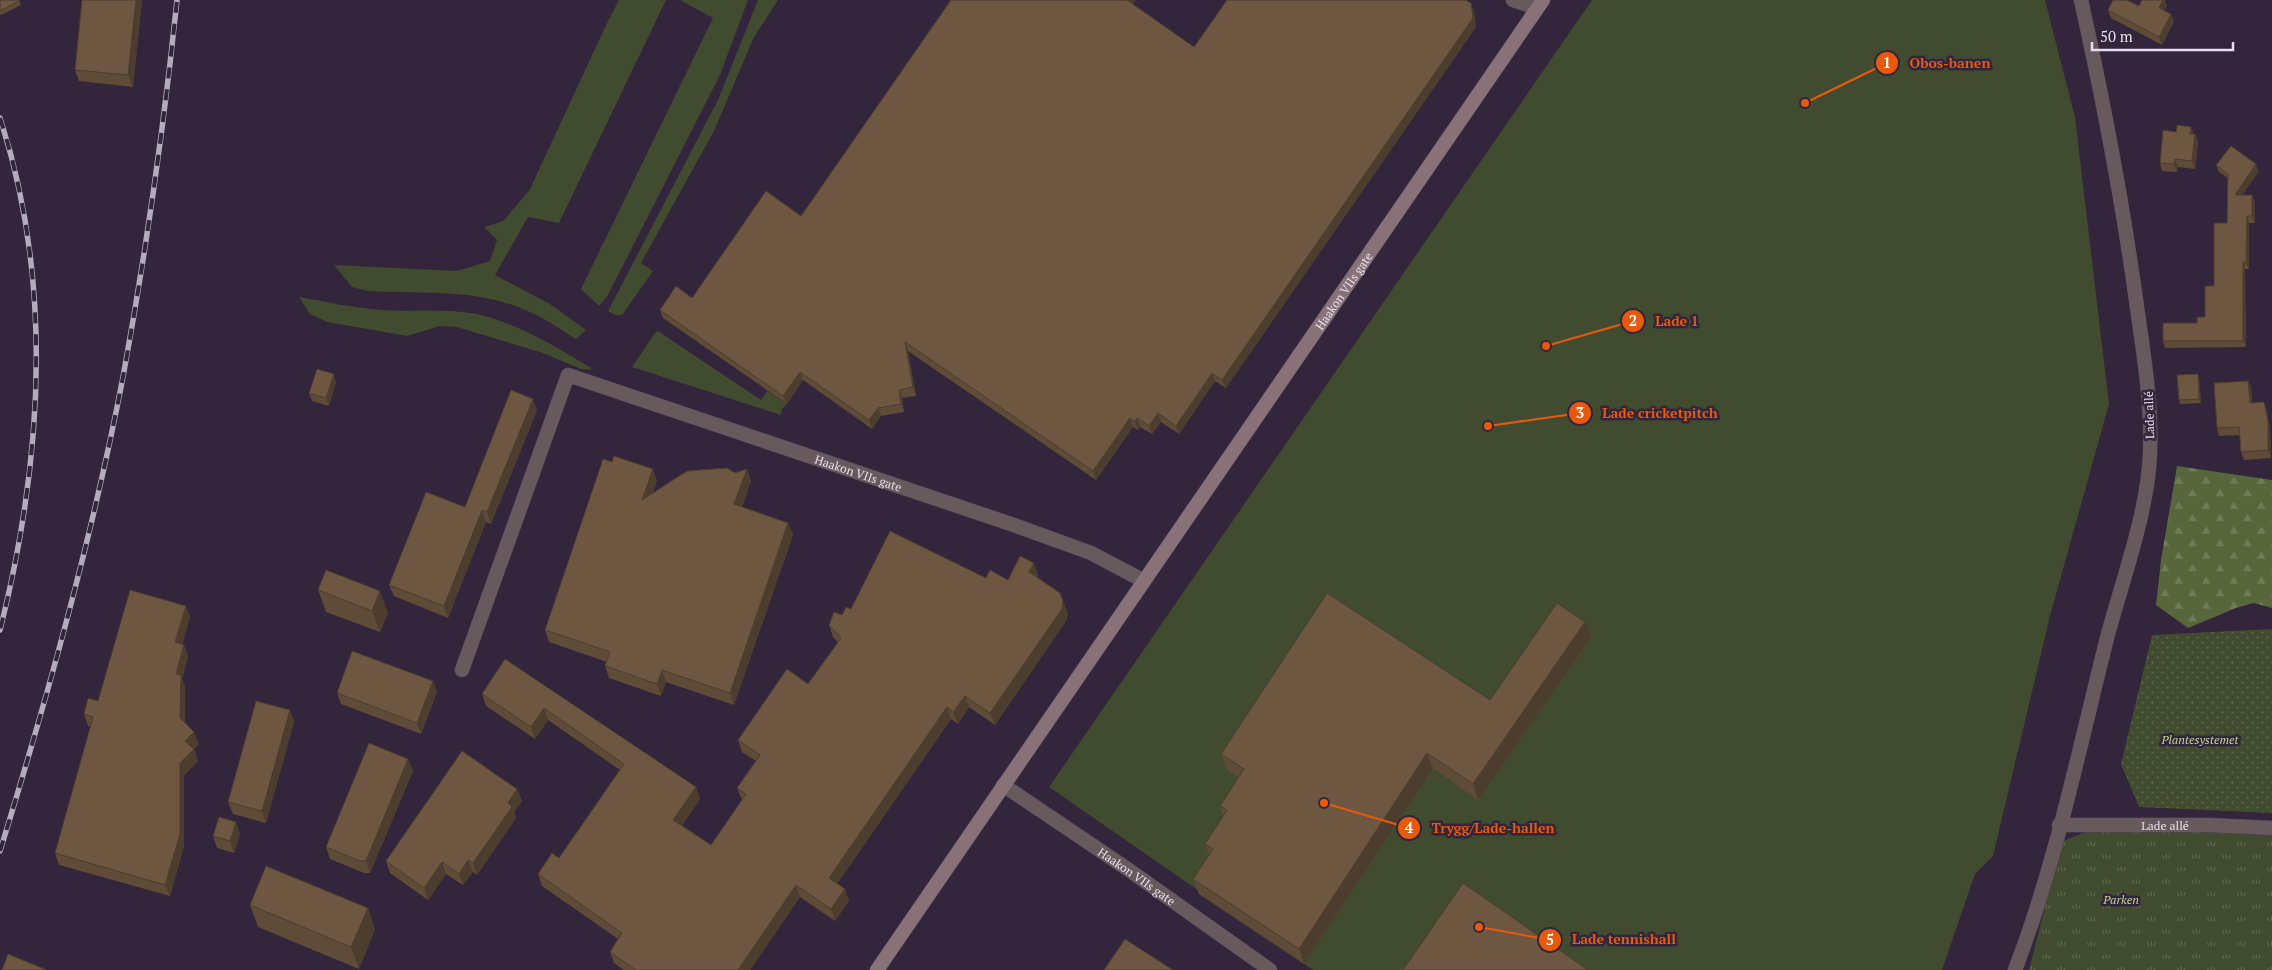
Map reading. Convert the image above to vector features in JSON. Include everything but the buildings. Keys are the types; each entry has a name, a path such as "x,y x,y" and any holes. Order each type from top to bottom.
{"main road":[{"name":"Haakon VIIs gate","path":"876,970 1144,581 1537,3"}],"street":[{"path":"1513,0 1537,3"},
{"name":"Lade allé","path":"2016,970 2032,927 2146,496 2150,455 2150,399 2122,199 2101,88 2081,0"},
{"name":"Haakon VIIs gate","path":"462,670 568,375 1011,524 1091,553 1144,581"},
{"name":"Haakon VIIs gate","path":"1003,785 1129,870 1270,970"},
{"name":"Lade allé","path":"2059,825 2209,825 2272,828"}],"green space":[{"path":"619,0 666,0 559,223 528,217 495,275 550,304 586,330 576,339 530,312 490,299 450,294 368,291 352,287 334,265 457,271 490,261 497,240 484,227 503,221 529,191"},
{"path":"680,0 748,0 720,75 607,297 599,306 581,289 713,18"},
{"path":"758,0 778,0 754,37 714,131 641,263 653,271 622,315 615,315 608,311 718,100"},
{"path":"1592,0 2045,0 2075,117 2109,404 2050,616 1993,856 1975,874 1942,970 1313,970 1049,787"},
{"path":"299,297 372,309 454,311 477,314 536,336 591,368 591,370 581,369 543,353 457,327 440,326 407,336 327,322 310,314"},
{"path":"658,331 761,400 767,391 787,404 782,409 781,415 632,367"},
{"path":"2177,466 2272,480 2272,608 2254,603 2236,608 2188,628 2156,605 2161,560"},
{"name":"Plantesystemet","path":"2272,629 2272,813 2139,807 2121,764 2152,635"},
{"name":"Parken","path":"2098,827 2272,834 2272,970 2029,970 2061,842"}],"railway":[{"path":"0,851 68,616 111,437 147,236 177,0"},
{"path":"0,118 17,181 29,245 35,309 36,374 33,438 25,503 14,567 0,630"}],"place":[{"name":"Obos-banen","path":"1805,103"},
{"name":"Lade 1","path":"1546,346"},
{"name":"Lade cricketpitch","path":"1488,426"},
{"name":"Trygg/Lade-hallen","path":"1324,803"},
{"name":"Lade tennishall","path":"1479,927"}]}
